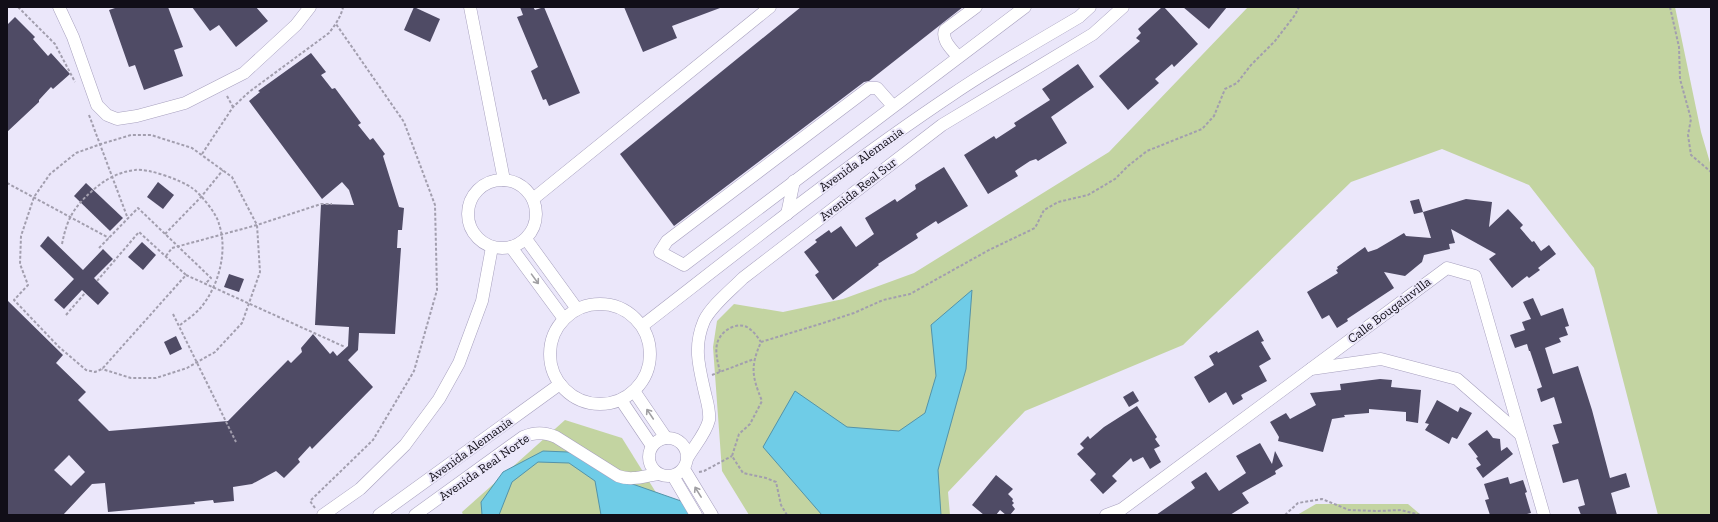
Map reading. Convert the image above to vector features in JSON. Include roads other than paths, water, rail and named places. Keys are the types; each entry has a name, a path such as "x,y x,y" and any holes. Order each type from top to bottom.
{"street":[{"path":"59,7 73,37 97,105 107,115 117,119 137,116 185,103 244,72 296,25 310,7"},
{"path":"470,7 504,180"},
{"path":"533,199 770,7"},
{"path":"958,57 944,39 945,30 976,7"},
{"path":"893,106 877,88 869,88 667,241 660,252 684,265 1025,7"},
{"name":"Avenida Alemania","path":"642,326 787,214 937,104 1079,17 1090,7"},
{"name":"Avenida Real Sur","path":"688,457 701,437 707,424 709,410 697,354 699,336 705,319 721,300 743,278 942,125 1093,34 1123,7"},
{"path":"504,180 516,183 526,190 533,199 536,210 536,220 532,231 526,240 512,247 502,249 483,243 471,228 468,218 469,208 477,191 485,185 494,181 504,180"},
{"path":"787,214 794,181"},
{"path":"526,240 577,309"},
{"path":"320,513 360,489 405,444 439,398 459,363 482,301 492,247"},
{"path":"512,247 564,319"},
{"name":"Calle Bougainvilla","path":"1106,515 1122,509 1447,268 1475,276 1544,515"},
{"path":"591,304 606,304 620,307 632,315 642,326 648,338 650,352 649,367 643,380 634,391 620,400 608,404 594,404 569,394 560,384 553,371 550,358 551,344 556,330 564,319 577,309 591,304"},
{"path":"1310,369 1381,359 1456,379 1521,435"},
{"name":"Avenida Alemania","path":"380,515 560,384"},
{"path":"634,391 666,438"},
{"path":"620,400 652,446"},
{"name":"Avenida Real Norte","path":"416,515 523,437 540,432 556,437 618,476 625,478 658,474"},
{"path":"681,442 701,437"},
{"path":"674,438 681,442 685,446 688,457 684,470 673,476 665,477 652,469 649,456 652,446 658,440 674,438"},
{"path":"640,477 649,461"},
{"path":"684,470 712,515"},
{"path":"673,476 696,515"}],"water":[{"path":"972,290 966,369 938,470 941,515 822,515 763,447 795,391 847,427 899,431 925,413 936,376 931,325"},
{"path":"543,451 568,452 602,467 621,480 681,501 690,515 601,515 595,481 569,463 538,462 512,482 499,515 482,515 481,502 503,472"}]}
